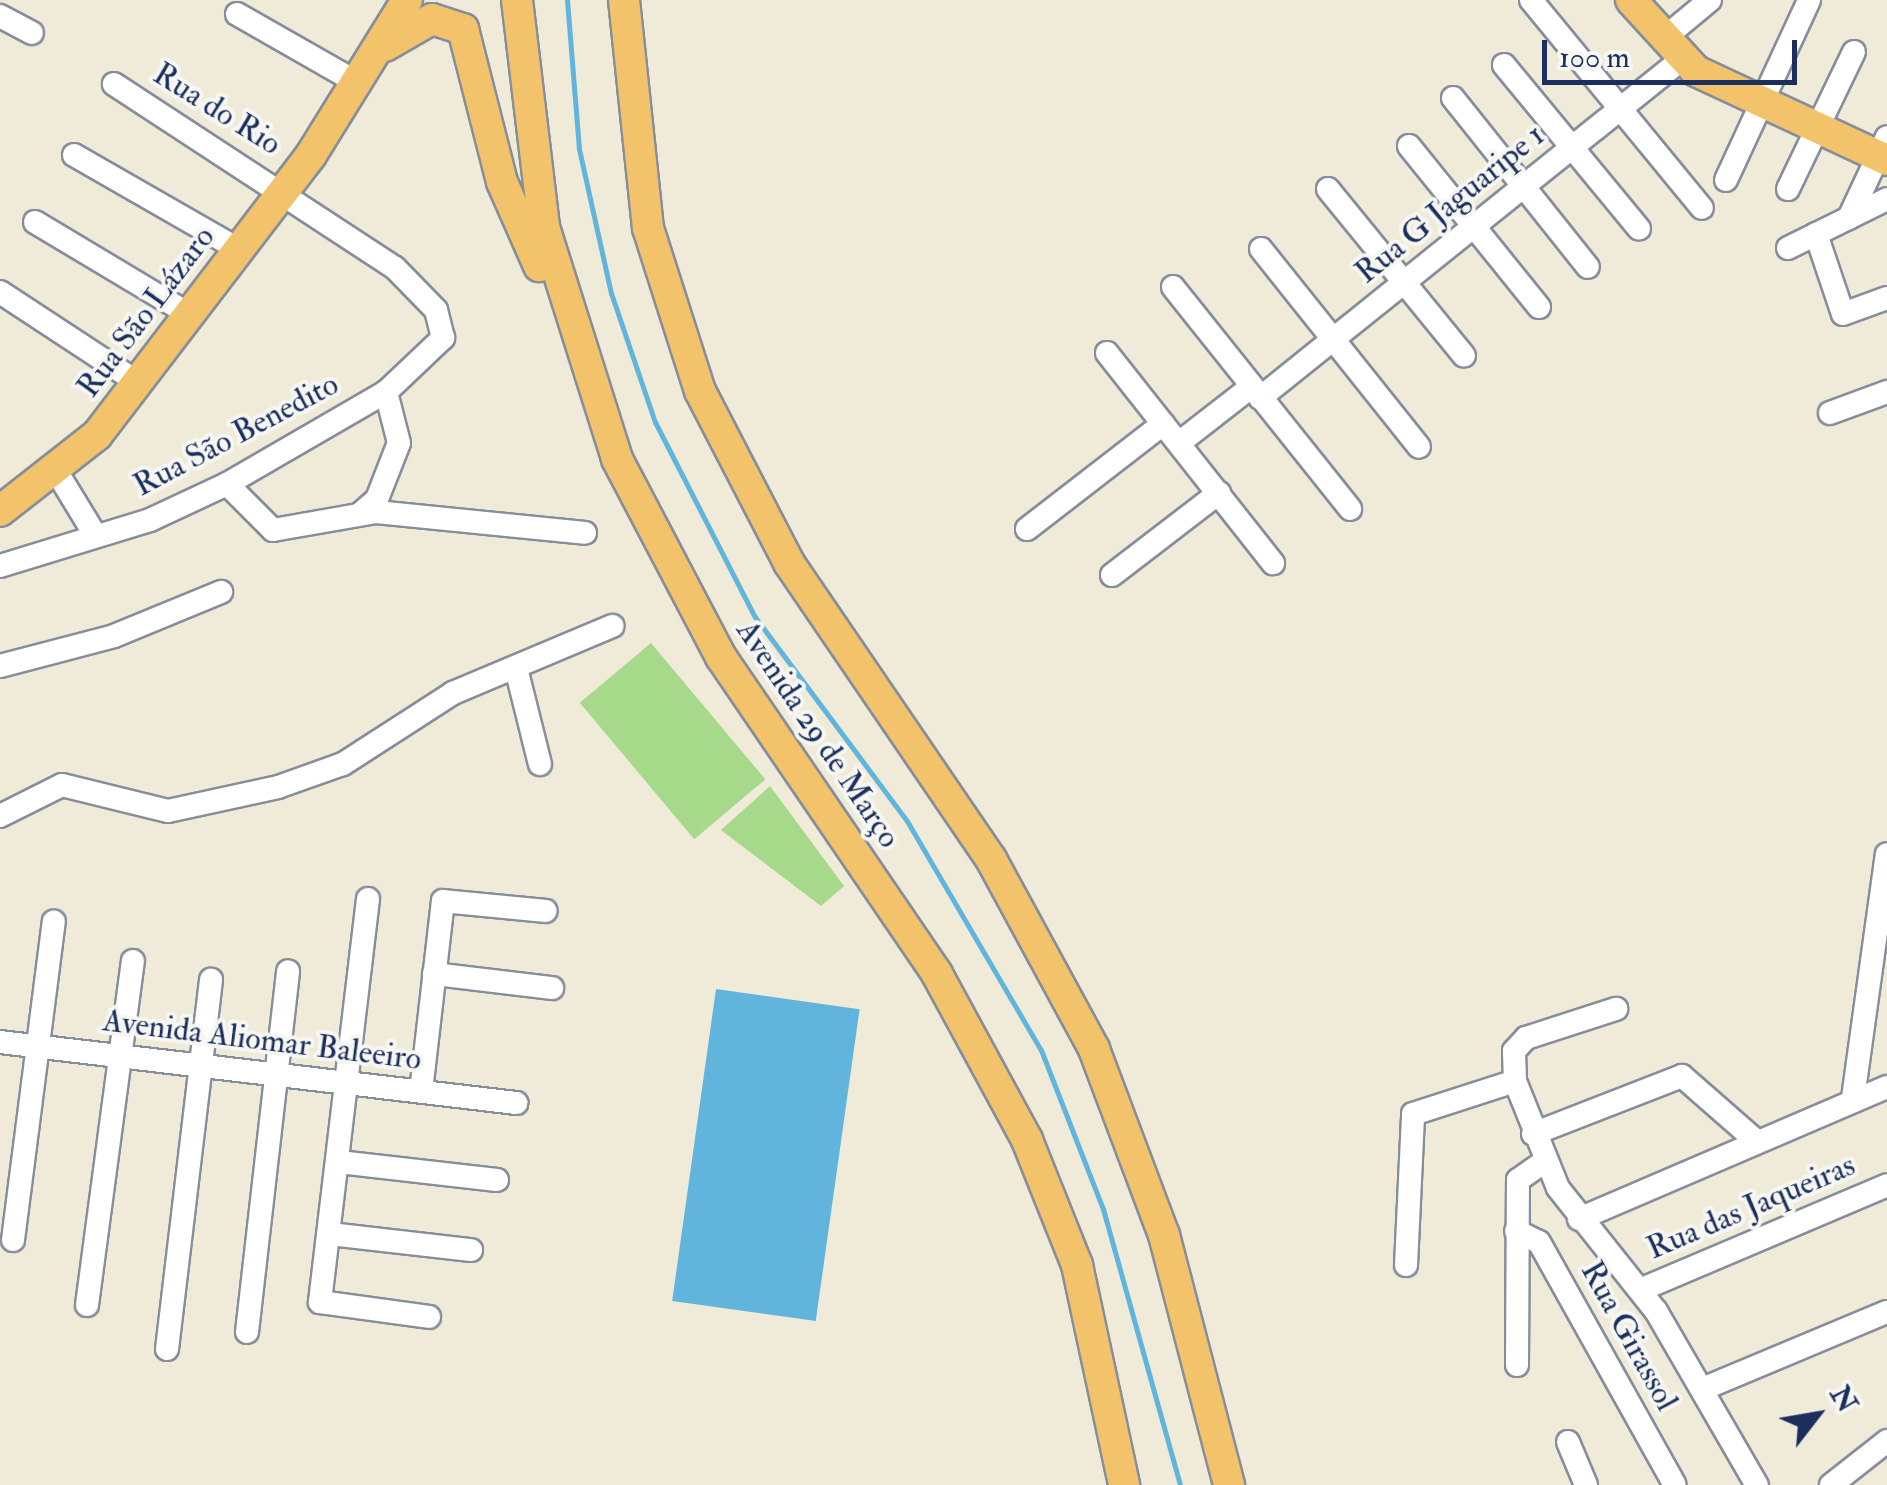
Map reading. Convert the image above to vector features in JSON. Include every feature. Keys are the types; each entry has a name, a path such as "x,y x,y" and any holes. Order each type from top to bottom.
{"main road":[{"name":"Rua São Lázaro","path":"0,509 58,474 137,382 286,190 407,0"},
{"path":"442,0 463,29 508,200 574,343"},
{"name":"Avenida 29 de Março","path":"517,0 534,174 574,343 664,560 928,958 1027,1140 1086,1296 1124,1485"},
{"path":"624,0 626,53 648,228 700,390 788,563 991,859 1086,1034 1164,1234 1229,1485"},
{"path":"626,53 633,0"},
{"path":"1631,0 1672,50 1762,102 1819,129 1884,151"},
{"path":"365,70 432,19 463,29"}],"street":[{"path":"1532,0 1702,208"},
{"name":"Rua G Jaguaripe 1","path":"1179,443 1334,340 1620,109 1710,0"},
{"path":"1726,180 1809,0"},
{"path":"237,14 365,70"},
{"path":"0,16 32,33"},
{"path":"1788,189 1854,52"},
{"path":"1504,66 1639,230"},
{"name":"Rua do Rio","path":"114,84 286,190 395,268 446,326 438,346 386,392"},
{"path":"1453,98 1588,267"},
{"path":"1409,146 1539,307"},
{"path":"1849,218 1884,151"},
{"path":"74,155 238,249"},
{"path":"1328,189 1464,356"},
{"path":"1788,248 1887,199"},
{"path":"35,222 188,313"},
{"path":"1816,234 1843,314 1887,298"},
{"path":"1261,248 1419,448"},
{"path":"1172,287 1350,509"},
{"path":"0,292 137,382"},
{"path":"1106,352 1273,563"},
{"path":"361,513 377,499 399,443 386,392"},
{"name":"Rua São Benedito","path":"0,566 228,484 386,392"},
{"path":"1830,413 1887,392"},
{"path":"1027,529 1163,424"},
{"path":"58,474 94,534"},
{"path":"228,484 273,530 361,513 585,533"},
{"path":"1112,575 1218,493"},
{"path":"0,666 114,636 222,592"},
{"path":"0,816 62,785 168,811 278,788 343,764 421,710 612,626"},
{"path":"516,668 540,764"},
{"path":"1852,1098 1887,854"},
{"path":"368,900 340,1162 320,1302 430,1317"},
{"path":"420,1091 443,901 546,911"},
{"path":"12,1240 54,922"},
{"path":"88,1304 133,961"},
{"path":"248,1332 288,971"},
{"path":"434,974 552,988"},
{"path":"167,1349 211,980"},
{"path":"1616,1009 1526,1038 1514,1051 1515,1081 1558,1188 1640,1290 1705,1388 1757,1485"},
{"name":"Avenida Aliomar Baleeiro","path":"0,1042 516,1103"},
{"path":"1534,1134 1682,1076 1754,1139"},
{"path":"1406,1266 1409,1122 1433,1102 1515,1081"},
{"path":"1580,1218 1754,1139 1887,1087"},
{"path":"340,1162 497,1180"},
{"path":"1517,1366 1516,1201 1523,1172 1545,1162"},
{"name":"Rua das Jaqueiras","path":"1640,1290 1887,1185"},
{"path":"1516,1201 1558,1188"},
{"name":"Rua Girassol","path":"1516,1231 1538,1242 1675,1485"},
{"path":"330,1234 470,1250"},
{"path":"1705,1388 1887,1312"},
{"path":"1831,1485 1887,1441"},
{"path":"1568,1442 1586,1485"}],"green space":[{"path":"651,643 765,779 694,839 580,703"},
{"path":"770,786 844,886 821,906 721,830"}],"water":[{"path":"716,989 860,1009 816,1321 672,1301"}],"waterway":[{"path":"567,0 579,149 611,293 655,422 755,617 907,821 1041,1050 1103,1209 1180,1485"}]}
